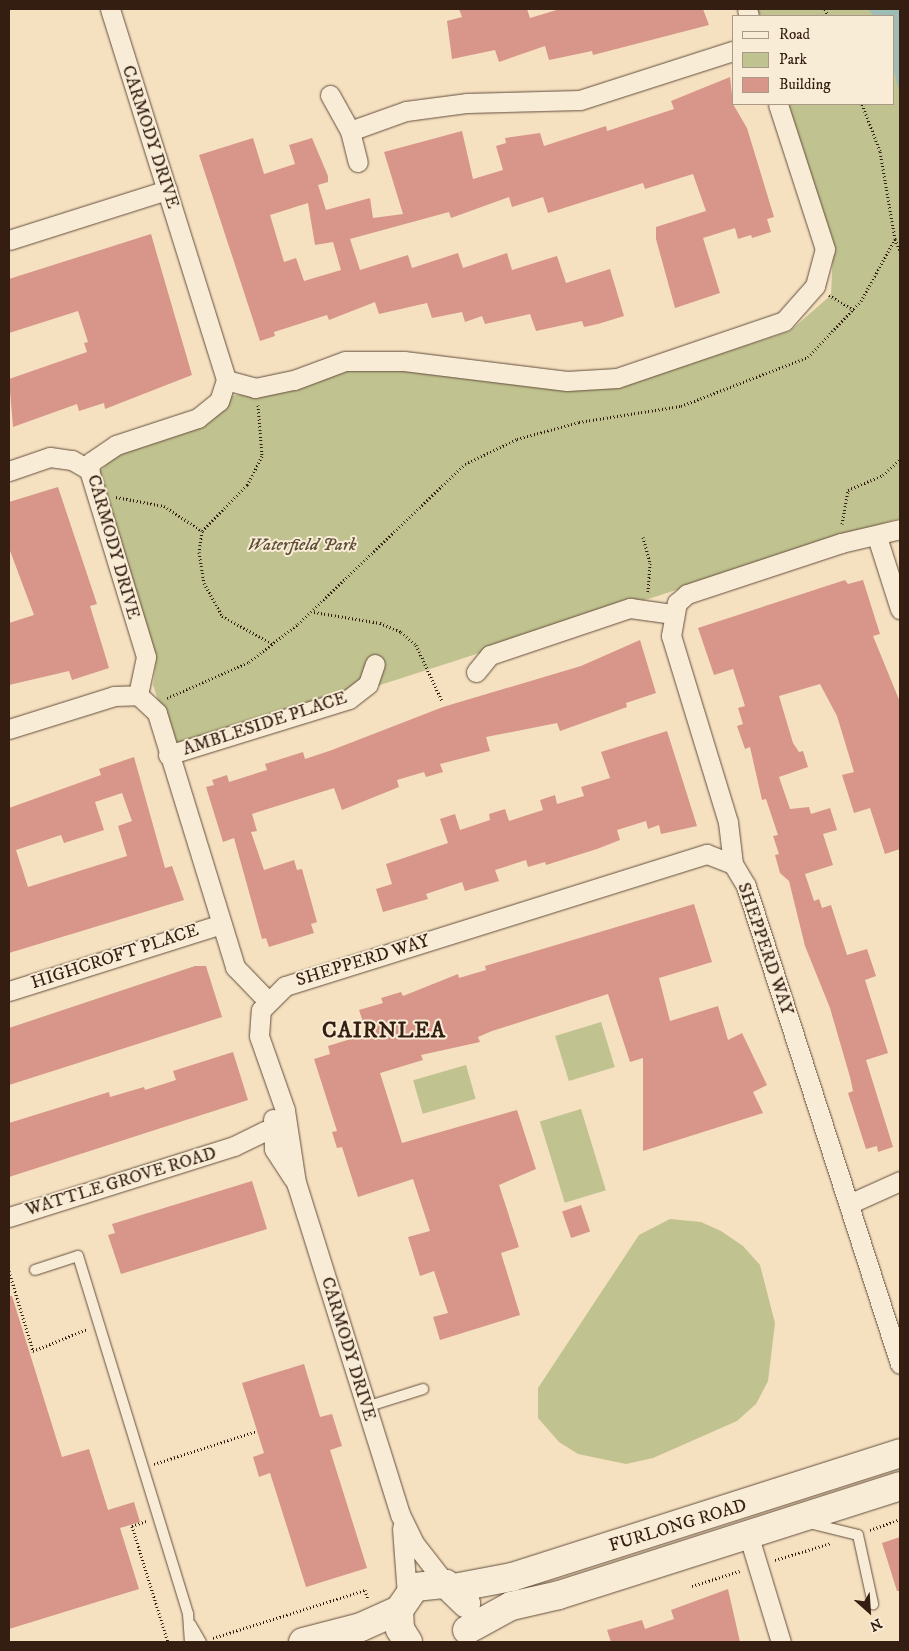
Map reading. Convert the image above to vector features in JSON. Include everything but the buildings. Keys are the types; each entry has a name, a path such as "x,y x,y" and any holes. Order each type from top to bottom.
{"main road":[{"name":"FURLONG ROAD","path":"403,1602 425,1583 450,1586 521,1574 900,1453"},
{"name":"FURLONG ROAD","path":"463,1638 511,1606 749,1536 900,1486"},
{"path":"450,1586 468,1607 463,1638"},
{"path":"303,1642 374,1622 403,1602"},
{"path":"403,1602 400,1629 408,1642"}],"street":[{"path":"98,9 108,9"},
{"name":"CARMODY DRIVE","path":"108,9 226,380 220,400 198,418 116,444 90,462 89,470 93,493 146,657 144,699"},
{"path":"350,131 406,111 459,104 580,100 732,51"},
{"path":"330,95 350,131 358,162"},
{"path":"226,380 255,388 294,380 345,361 404,361 567,381 617,378 784,321 815,286 825,250 778,105"},
{"path":"9,240 167,190"},
{"path":"9,471 50,457 72,460 89,470"},
{"path":"733,864 728,822 671,636 672,614 687,594 841,543 877,537 900,529"},
{"path":"877,537 900,609"},
{"path":"476,672 490,655 630,608 672,614"},
{"name":"AMBLESIDE PLACE","path":"168,755 349,699 368,684 376,664"},
{"path":"9,729 114,696 144,699 168,755 235,967 266,1000 260,1010 259,1036 275,1087 277,1136"},
{"name":"SHEPPERD WAY","path":"266,1000 284,986 708,854 733,864 746,886 900,1364"},
{"name":"HIGHCROFT PLACE","path":"9,991 222,924"},
{"name":"CARMODY DRIVE","path":"277,1136 296,1184 400,1514 403,1602"},
{"name":"WATTLE GROVE ROAD","path":"9,1217 234,1146 277,1136"},
{"path":"849,1204 900,1180"},
{"name":"CARMODY DRIVE","path":"400,1514 450,1586"},
{"path":"749,1536 781,1642"}],"lane":[{"path":"35,1270 78,1256 190,1624 198,1642"},
{"path":"366,1407 423,1389"},
{"path":"798,1520 858,1534 873,1604"}],"path":[{"path":"862,105 880,151 895,240 900,250"},
{"path":"144,699 250,662 313,612 465,464 517,439 579,422 680,406 755,381 808,357 854,310 895,240"},
{"path":"815,286 854,310"},
{"path":"255,388 262,423 262,456 247,485 202,531 199,552 204,583 222,616 273,644"},
{"path":"841,543 848,490 883,475 900,459"},
{"path":"93,493 164,506 202,531"},
{"path":"643,537 650,563 647,610"},
{"path":"313,612 380,623 400,632 416,645 442,701"},
{"path":"9,1271 33,1351 99,1325"},
{"path":"143,1467 257,1431"},
{"path":"148,1514 150,1520 132,1526 168,1642"},
{"path":"692,1586 900,1519"},
{"path":"198,1642 365,1590 374,1622"}],"green space":[{"name":"Waterfield Park","path":"756,9 900,9 900,518 175,751 153,685 156,661 97,482 99,472 117,454 199,427 230,396 298,387 344,368 400,369 566,388 620,387 790,331 831,295 833,249 787,105 894,105 894,15 759,15"},
{"path":"601,1022 615,1067 569,1081 555,1036"},
{"path":"466,1065 476,1099 423,1114 413,1080"},
{"path":"581,1109 606,1190 565,1203 540,1122"},
{"path":"670,1219 701,1222 721,1231 743,1246 760,1265 775,1323 768,1381 756,1404 737,1421 653,1458 626,1464 578,1454 559,1442 538,1418 538,1388 639,1235"}],"water":[{"path":"868,9 900,9 900,94 894,72 894,15 873,15"}],"district":[{"name":"CAIRNLEA","path":"384,1031"}]}
